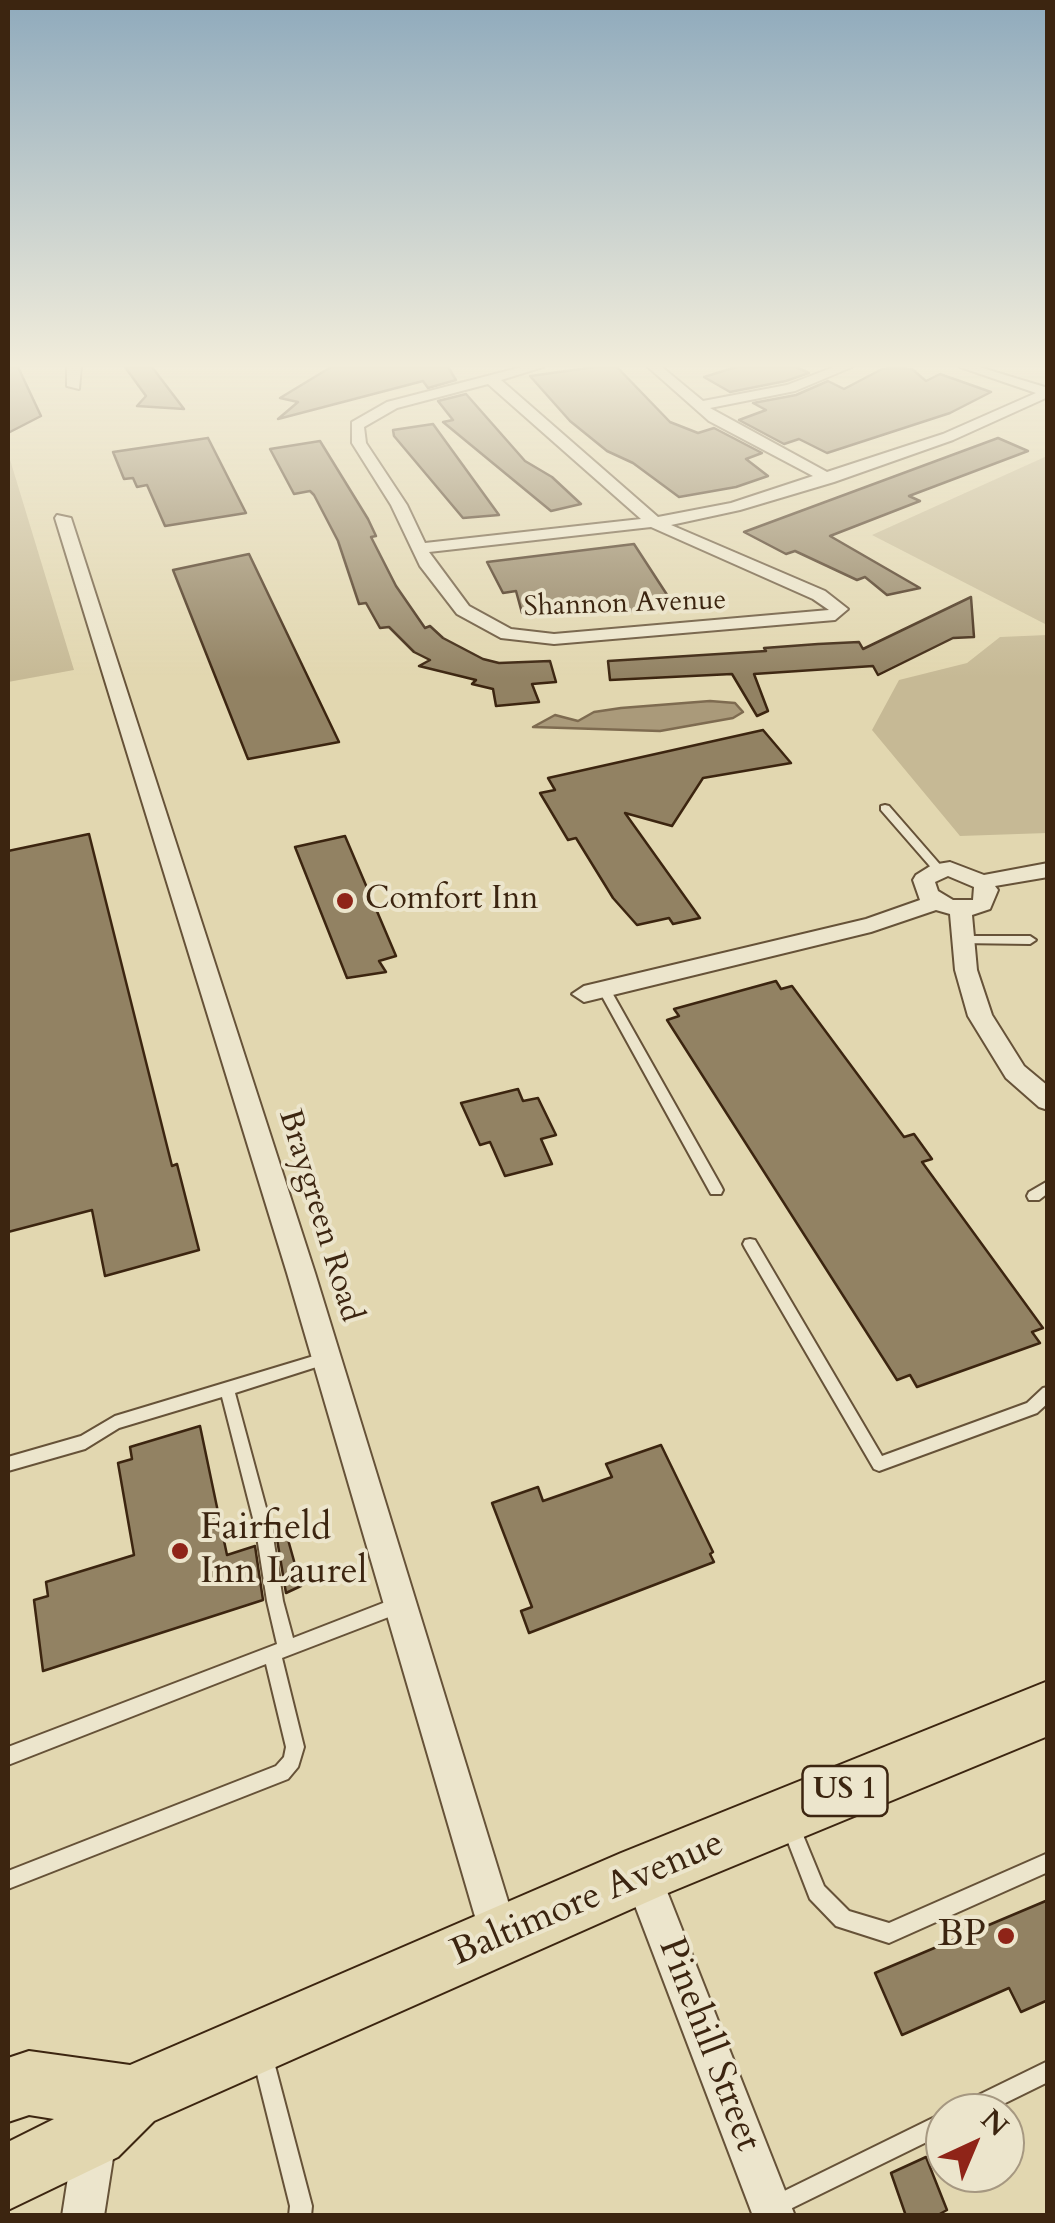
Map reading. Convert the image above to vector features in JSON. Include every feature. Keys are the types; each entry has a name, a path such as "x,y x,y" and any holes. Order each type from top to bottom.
{"main road":[{"name":"Baltimore Avenue","path":"8,2177 113,2116 259,2042 642,1874 1048,1708"},
{"path":"8,2087 30,2083 113,2116"}],"street":[{"name":"Shannon Avenue","path":"377,471 438,581 463,610 491,627 522,637 554,639 754,624 829,616 839,610 820,595 655,523"},
{"path":"595,471 655,523"},
{"path":"815,471 829,478"},
{"path":"421,548 655,523 735,507 850,471"},
{"name":"Braygreen Road","path":"62,518 327,1358 500,1938"},
{"path":"594,991 948,906 982,904 987,890 982,882 963,871 939,870 924,880 928,896 948,906 963,940 971,992 994,1043 1015,1072 1048,1102"},
{"path":"982,882 1048,870"},
{"name":"Pinehill Street","path":"642,1874 773,2212"},
{"path":"83,2216 113,2116"}],"lane":[{"path":"886,808 939,870"},
{"path":"963,940 1030,940"},
{"path":"594,991 716,1190"},
{"path":"1034,1196 1048,1186"},
{"path":"750,1244 878,1464 1032,1408 1048,1393"},
{"path":"8,1464 85,1442 115,1423 327,1358"},
{"path":"8,1880 282,1773 292,1761 294,1747 264,1530 227,1388"},
{"path":"8,1756 400,1604"},
{"path":"787,1815 817,1892 843,1919 890,1933 1048,1862"},
{"path":"259,2042 302,2206 300,2216"},
{"path":"1003,2093 1048,2071"},
{"path":"773,2212 925,2132"}],"shaded area":[{"path":"8,471 13,471 74,670 8,682"},
{"path":"1014,471 1047,471 1047,625 872,535"},
{"path":"1047,635 1047,833 960,836 872,730 899,680 967,663 1000,637"},
{"path":"710,701 735,703 743,712 733,718 660,731 533,727 555,715 578,721 594,712"}],"building":[{"path":"121,471 225,471 246,513 165,526 147,485 137,487 133,478 124,479"},
{"path":"282,471 338,471 368,519 376,536 371,537 396,586 425,628 430,626 443,638 483,659 499,663 550,661 556,682 532,684 539,702 496,706 493,689 472,684 476,680 419,666 430,660 414,652 389,627 380,628 366,603 359,604 338,541 314,495 310,491 294,494"},
{"path":"423,471 467,471 499,515 463,518"},
{"path":"502,471 541,471 581,504 551,511"},
{"path":"643,471 761,471 768,476 736,487 679,497"},
{"path":"910,471 976,471 909,496 920,501 830,536 920,588 887,595 865,577 857,580 795,551 786,554 744,532"},
{"path":"634,544 675,607 610,613 522,613 516,591 503,593 487,562"},
{"path":"249,554 339,742 248,759 173,570"},
{"path":"971,597 974,637 953,638 878,675 873,666 754,674 768,711 757,716 732,674 610,680 608,661 859,642 863,649"},
{"path":"763,730 791,763 703,778 672,826 625,813 700,918 673,924 669,918 637,925 613,898 576,838 568,840 540,793 555,790 548,778"},
{"path":"89,834 172,1166 177,1164 199,1250 105,1276 92,1210 8,1232 8,851"},
{"name":"Comfort Inn","path":"345,836 396,956 379,961 386,972 347,978 295,847"},
{"path":"776,981 781,989 792,986 904,1137 914,1134 932,1159 922,1162 1043,1328 1032,1332 1040,1343 917,1387 910,1375 897,1380 667,1020 679,1016 674,1009"},
{"path":"518,1089 523,1101 538,1098 556,1135 541,1139 552,1164 505,1176 490,1142 480,1145 461,1103"},
{"name":"Fairfield Inn Laurel","path":"200,1426 227,1555 255,1546 263,1600 43,1671 34,1600 48,1596 46,1582 134,1555 118,1463 132,1459 130,1447"},
{"path":"661,1445 713,1552 710,1554 714,1562 529,1633 521,1611 532,1607 492,1503 538,1487 543,1501 612,1477 606,1464"},
{"path":"287,1536 301,1586 286,1593 277,1539"},
{"name":"BP","path":"1048,1900 1048,2000 1021,2012 1009,1988 902,2035 875,1973"},
{"path":"925,2157 925,2193 940,2193 947,2210 936,2216 906,2216 891,2173"}],"place":[{"name":"Comfort Inn","path":"345,901"},
{"name":"Fairfield Inn Laurel","path":"180,1551"},
{"name":"BP","path":"1006,1936"}]}
